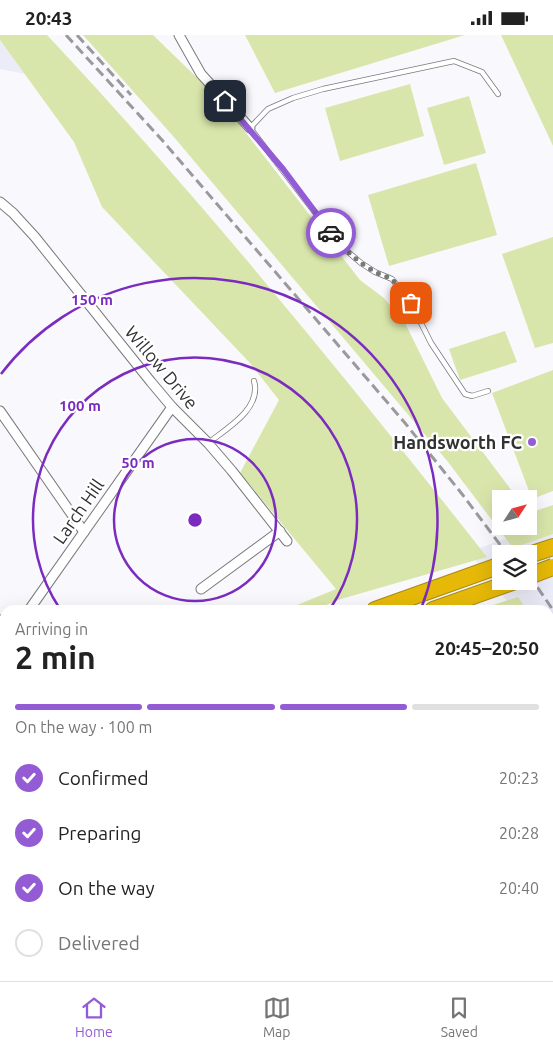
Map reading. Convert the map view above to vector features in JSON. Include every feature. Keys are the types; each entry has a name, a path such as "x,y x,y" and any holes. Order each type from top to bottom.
{"highway":[{"path":"537,552 553,547"},
{"path":"537,573 553,567"},
{"path":"390,605 492,568"},
{"path":"447,605 492,589"}],"street":[{"path":"179,35 201,74 250,128"},
{"name":"Willow Drive","path":"0,202 35,237 172,407 208,443 255,498 287,541"},
{"name":"Larch Hill","path":"33,605 172,407"},
{"path":"0,411 84,532"},
{"path":"201,589 280,531"}],"lane":[{"path":"488,391 472,396 465,394 431,343 411,303 398,286 392,279 375,272 361,263 340,245 250,128 268,109 293,98 323,89 454,61 482,72 498,93"},
{"path":"208,443 224,431 250,406 255,398 256,389 254,381"}],"shaded area":[{"path":"0,40 25,74 0,69"},
{"path":"553,521 553,605 510,605 498,590 537,590 537,545 492,545 492,582 469,552 515,535 538,535 538,527"}],"green space":[{"path":"0,35 47,35 162,161 273,291 487,557 341,599 326,605 297,605 336,589 240,473 279,400 249,362 102,207 74,142 0,40"},
{"path":"83,35 153,35 222,102 360,280 384,298 406,325 442,398 511,490 492,490 492,520 448,462 173,136"},
{"path":"245,35 465,35 275,93"},
{"path":"501,35 553,35 553,146"},
{"path":"410,84 424,136 340,161 325,108"},
{"path":"469,96 486,153 444,165 427,108"},
{"path":"476,163 497,235 389,266 368,195"},
{"path":"553,237 553,343 535,348 502,254"},
{"path":"505,331 517,362 460,380 449,349"},
{"name":"Handsworth FC","path":"553,370 553,491 538,497 538,490 529,490 492,393"},
{"path":"553,505 553,534 522,545 511,545 503,535 538,535 538,510"},
{"path":"518,597 524,605 493,605"}],"railway":[{"path":"66,35 162,140 405,423 500,545"},
{"path":"77,35 131,95"},
{"path":"537,587 550,605"}],"way so far":[{"path":"331,233 340,245 361,263 375,272 392,279 411,303"}],"place":[{"name":"Handsworth FC","path":"532,442"}],"route":[{"path":"225,101 283,169 331,233"}]}
